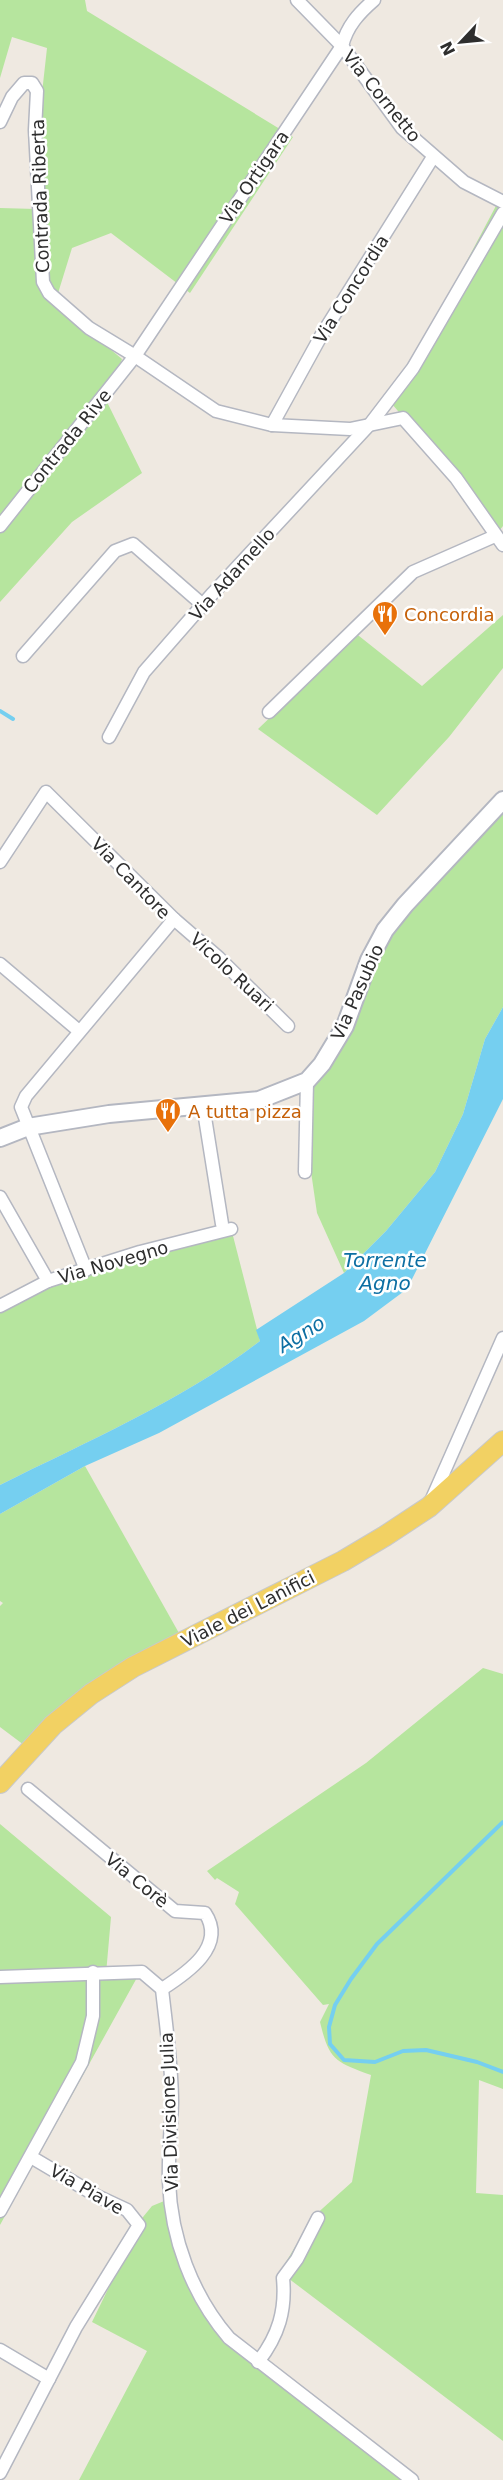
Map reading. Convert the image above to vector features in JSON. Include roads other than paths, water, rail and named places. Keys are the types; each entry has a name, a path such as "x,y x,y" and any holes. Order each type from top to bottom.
{"main road":[{"name":"Via Pasubio","path":"307,1082 322,1064 345,1026 369,960 385,930 405,905 503,800"},
{"path":"0,1138 28,1127 109,1114 259,1100 307,1082"},
{"name":"Viale dei Lanifici","path":"0,1783 53,1725 91,1694 133,1667 343,1561 429,1507 503,1441"}],"street":[{"name":"Via Cornetto","path":"297,0 342,46 402,128 464,182 503,202"},
{"name":"Via Ortigara","path":"135,356 342,46 345,34 352,22 374,0"},
{"name":"Contrada Riberta","path":"0,122 20,86 28,82 32,83 37,91 35,130 45,288 89,328 135,356"},
{"name":"Via Concordia","path":"272,424 321,336 433,157"},
{"path":"371,423 413,368 503,213"},
{"path":"135,356 216,411 272,424 350,429 403,418 456,478 499,541 412,572 269,712"},
{"name":"Contrada Rive","path":"0,526 135,356"},
{"name":"Via Adamello","path":"109,737 144,672 204,606 213,592 371,423"},
{"path":"23,656 115,551 133,544 204,606"},
{"name":"Via Cantore","path":"0,862 46,792 174,919 26,1096 21,1107 28,1127"},
{"name":"Vicolo Ruari","path":"174,919 219,958 288,1026"},
{"path":"0,963 79,1031"},
{"path":"305,1172 307,1082"},
{"name":"Via Novegno","path":"0,1306 48,1281 226,1227 203,1105"},
{"path":"28,1127 86,1269"},
{"path":"0,1197 48,1281"},
{"path":"429,1507 503,1338"},
{"name":"Via Corè","path":"28,1789 175,1911 205,1913 212,1924 210,1942 196,1964 162,1989"},
{"path":"0,2211 82,2062 93,2016 93,1972"},
{"path":"0,1977 142,1972 162,1989"},
{"name":"Via Divisione Julia","path":"162,1989 172,2103 169,2184 176,2235 187,2269 213,2319 229,2338 412,2480"},
{"name":"Via Piave","path":"31,2157 127,2210 139,2224 76,2327 49,2379"},
{"path":"258,2361 268,2349 282,2317 285,2298 282,2278 297,2259 318,2218"},
{"path":"0,2350 49,2379 0,2474"}],"water":[{"name":"Torrente Agno","path":"503,1007 503,1099 407,1289 364,1321 159,1433 85,1466 0,1514 0,1485 134,1419 230,1363 260,1341 256,1330 344,1273 386,1231 435,1172 463,1114 485,1039"}],"waterway":[{"path":"0,711 13,719"},
{"path":"503,1822 377,1944 335,2005 329,2027 330,2044 344,2060 375,2062 403,2051 426,2050 477,2062 503,2072"}],"place":[{"name":"Concordia","path":"385,637"},
{"name":"A tutta pizza","path":"168,1134"}],"water label":[{"name":"Agno","path":"301,1334"}]}
